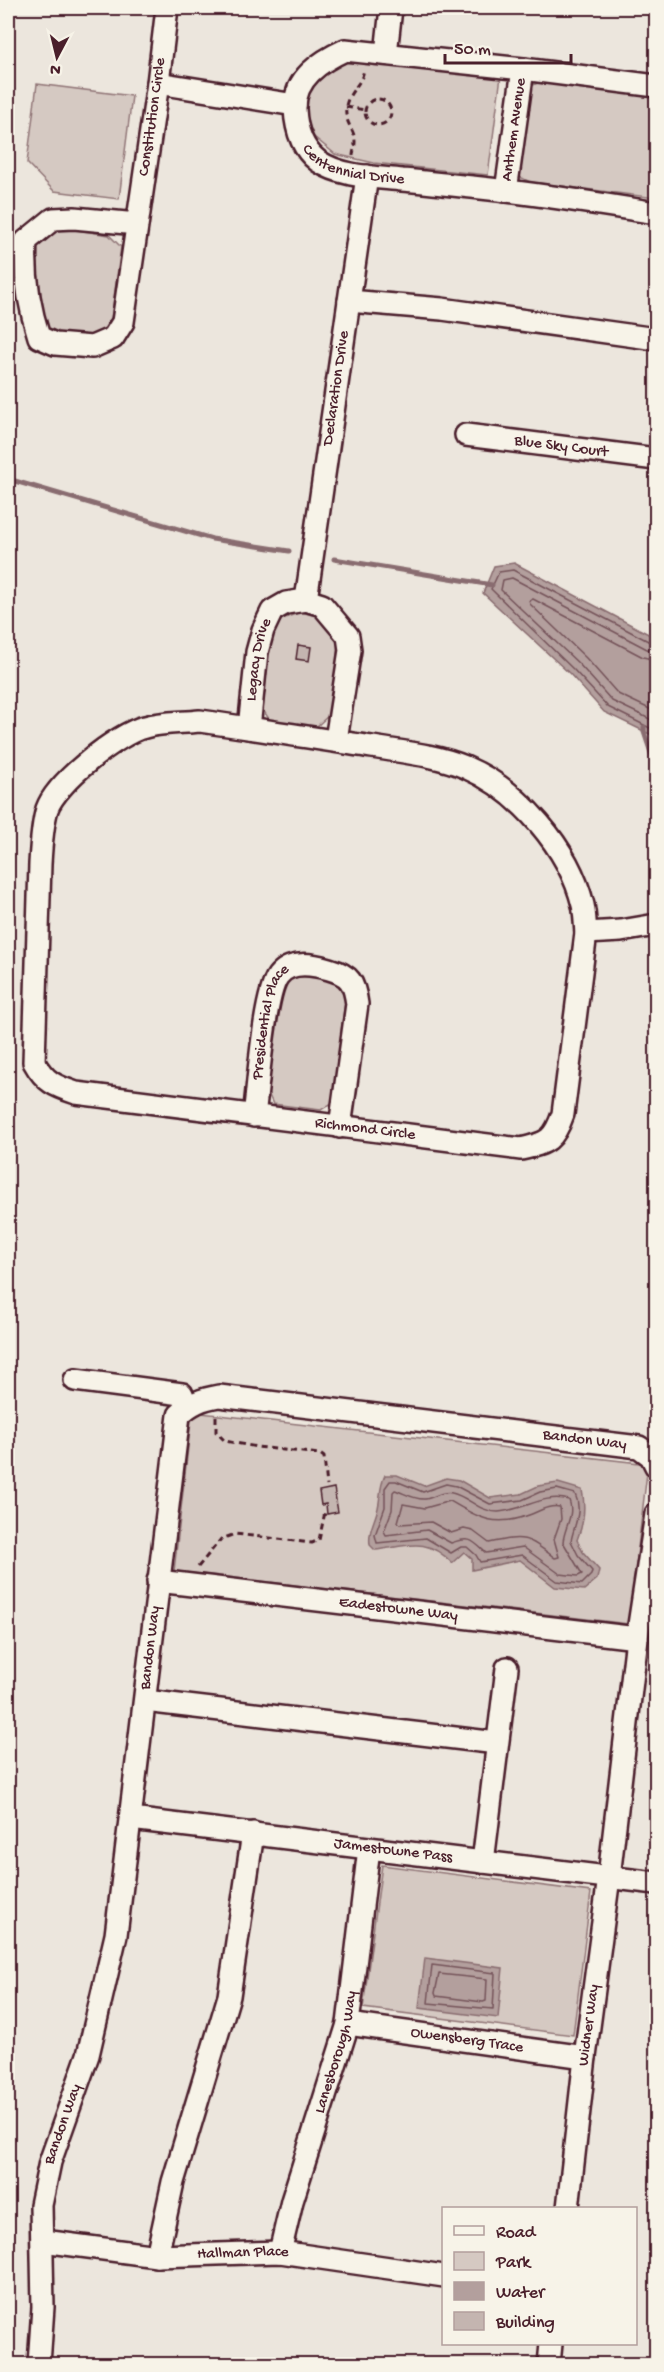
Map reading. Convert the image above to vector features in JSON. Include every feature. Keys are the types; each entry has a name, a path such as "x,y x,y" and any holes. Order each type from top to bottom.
{"street":[{"name":"Constitution Circle","path":"137,224 74,218 53,219 26,241 27,297 39,337 56,344 92,347 113,338 123,322 158,83 167,8"},
{"path":"376,53 391,8"},
{"name":"Centennial Drive","path":"657,86 345,50 322,61 304,79 295,105 296,126 303,146 318,161 338,170 657,213"},
{"name":"Anthem Avenue","path":"507,191 523,69"},
{"path":"158,83 295,105"},
{"name":"Declaration Drive","path":"306,600 349,301 359,174"},
{"path":"349,301 442,309 657,339"},
{"name":"Blue Sky Court","path":"466,435 657,459"},
{"path":"306,600 322,605 348,636 350,650 336,740"},
{"name":"Legacy Drive","path":"249,728 256,652 263,630 272,611 286,603 306,600"},
{"name":"Richmond Circle","path":"200,721 336,740 443,760 466,767 513,797 538,822 568,870 583,905 586,933 562,1114 556,1132 543,1144 521,1149 76,1093 57,1087 42,1075 34,1062 42,836 48,807 73,775 107,745 144,727 200,721"},
{"path":"586,933 621,931 657,925"},
{"name":"Presidential Place","path":"254,1116 269,996 278,975 294,965 316,966 342,973 355,986 357,1004 340,1127"},
{"path":"75,1380 182,1395 187,1406"},
{"name":"Bandon Way","path":"39,2364 43,2307 41,2205 50,2162 88,2055 116,1935 179,1415 187,1406 202,1398 242,1399 639,1448 651,1456 657,1466"},
{"path":"609,1877 637,1638 657,1514"},
{"name":"Eadestowne Way","path":"158,1581 637,1638"},
{"path":"483,1862 507,1668"},
{"path":"145,1701 498,1743"},
{"name":"Jamestowne Pass","path":"131,1819 657,1883"},
{"path":"157,2256 173,2182 229,1996 253,1833"},
{"name":"Lanesborough Way","path":"280,2252 292,2201 348,2024 369,1848"},
{"name":"Widner Way","path":"568,2207 609,1877"},
{"name":"Owensberg Trace","path":"348,2024 585,2057"},
{"name":"Hallman Place","path":"43,2241 157,2256 280,2252 442,2276"},
{"path":"549,2364 551,2345"}],"path":[{"path":"359,174 355,140 346,120 346,108 352,92 363,80 376,53"},
{"path":"377,98 389,104 391,112 385,123 376,125 369,122 364,110 369,102 377,98"},
{"path":"346,108 364,110"},
{"path":"210,1398 216,1410 216,1432 225,1441 257,1448 321,1454 324,1457 327,1486"},
{"path":"190,1585 196,1570 221,1539 235,1534 312,1542 318,1540 325,1512"}],"green space":[{"path":"354,57 501,76 488,175 374,163 335,154 314,137 304,112 312,79 334,64"},
{"path":"540,82 656,97 656,198 530,182 520,177 531,86"},
{"path":"37,84 132,96 119,199 54,191 27,163"},
{"path":"57,227 109,235 121,247 111,319 104,332 90,340 58,335 45,327 35,247"},
{"path":"301,612 324,618 338,640 336,672 328,716 317,726 308,728 271,722 263,710 270,636 282,619"},
{"path":"310,972 329,978 337,984 345,1001 332,1103 321,1110 273,1104 266,1089 280,994 292,978"},
{"path":"192,1412 648,1464 629,1624 174,1571"},
{"path":"382,1865 591,1892 573,2035 363,2008"}],"water":[{"path":"514,563 656,638 656,737 604,712 570,674 483,593 494,566"},
{"path":"385,1475 397,1475 424,1486 446,1478 459,1480 490,1498 521,1494 538,1486 558,1483 582,1490 584,1515 577,1540 583,1552 599,1570 597,1579 584,1590 555,1587 520,1560 472,1570 472,1559 464,1552 452,1563 434,1549 425,1546 407,1545 375,1550 370,1545 370,1535"},
{"path":"425,1958 503,1968 498,2018 419,2008"}],"building":[{"path":"298,645 311,647 309,661 296,659"},
{"path":"334,1488 338,1512 327,1514 326,1504 321,1505 319,1491"}],"waterway":[{"path":"8,479 212,539 289,551"},
{"path":"334,559 492,585"},
{"path":"644,727 656,768"}]}
